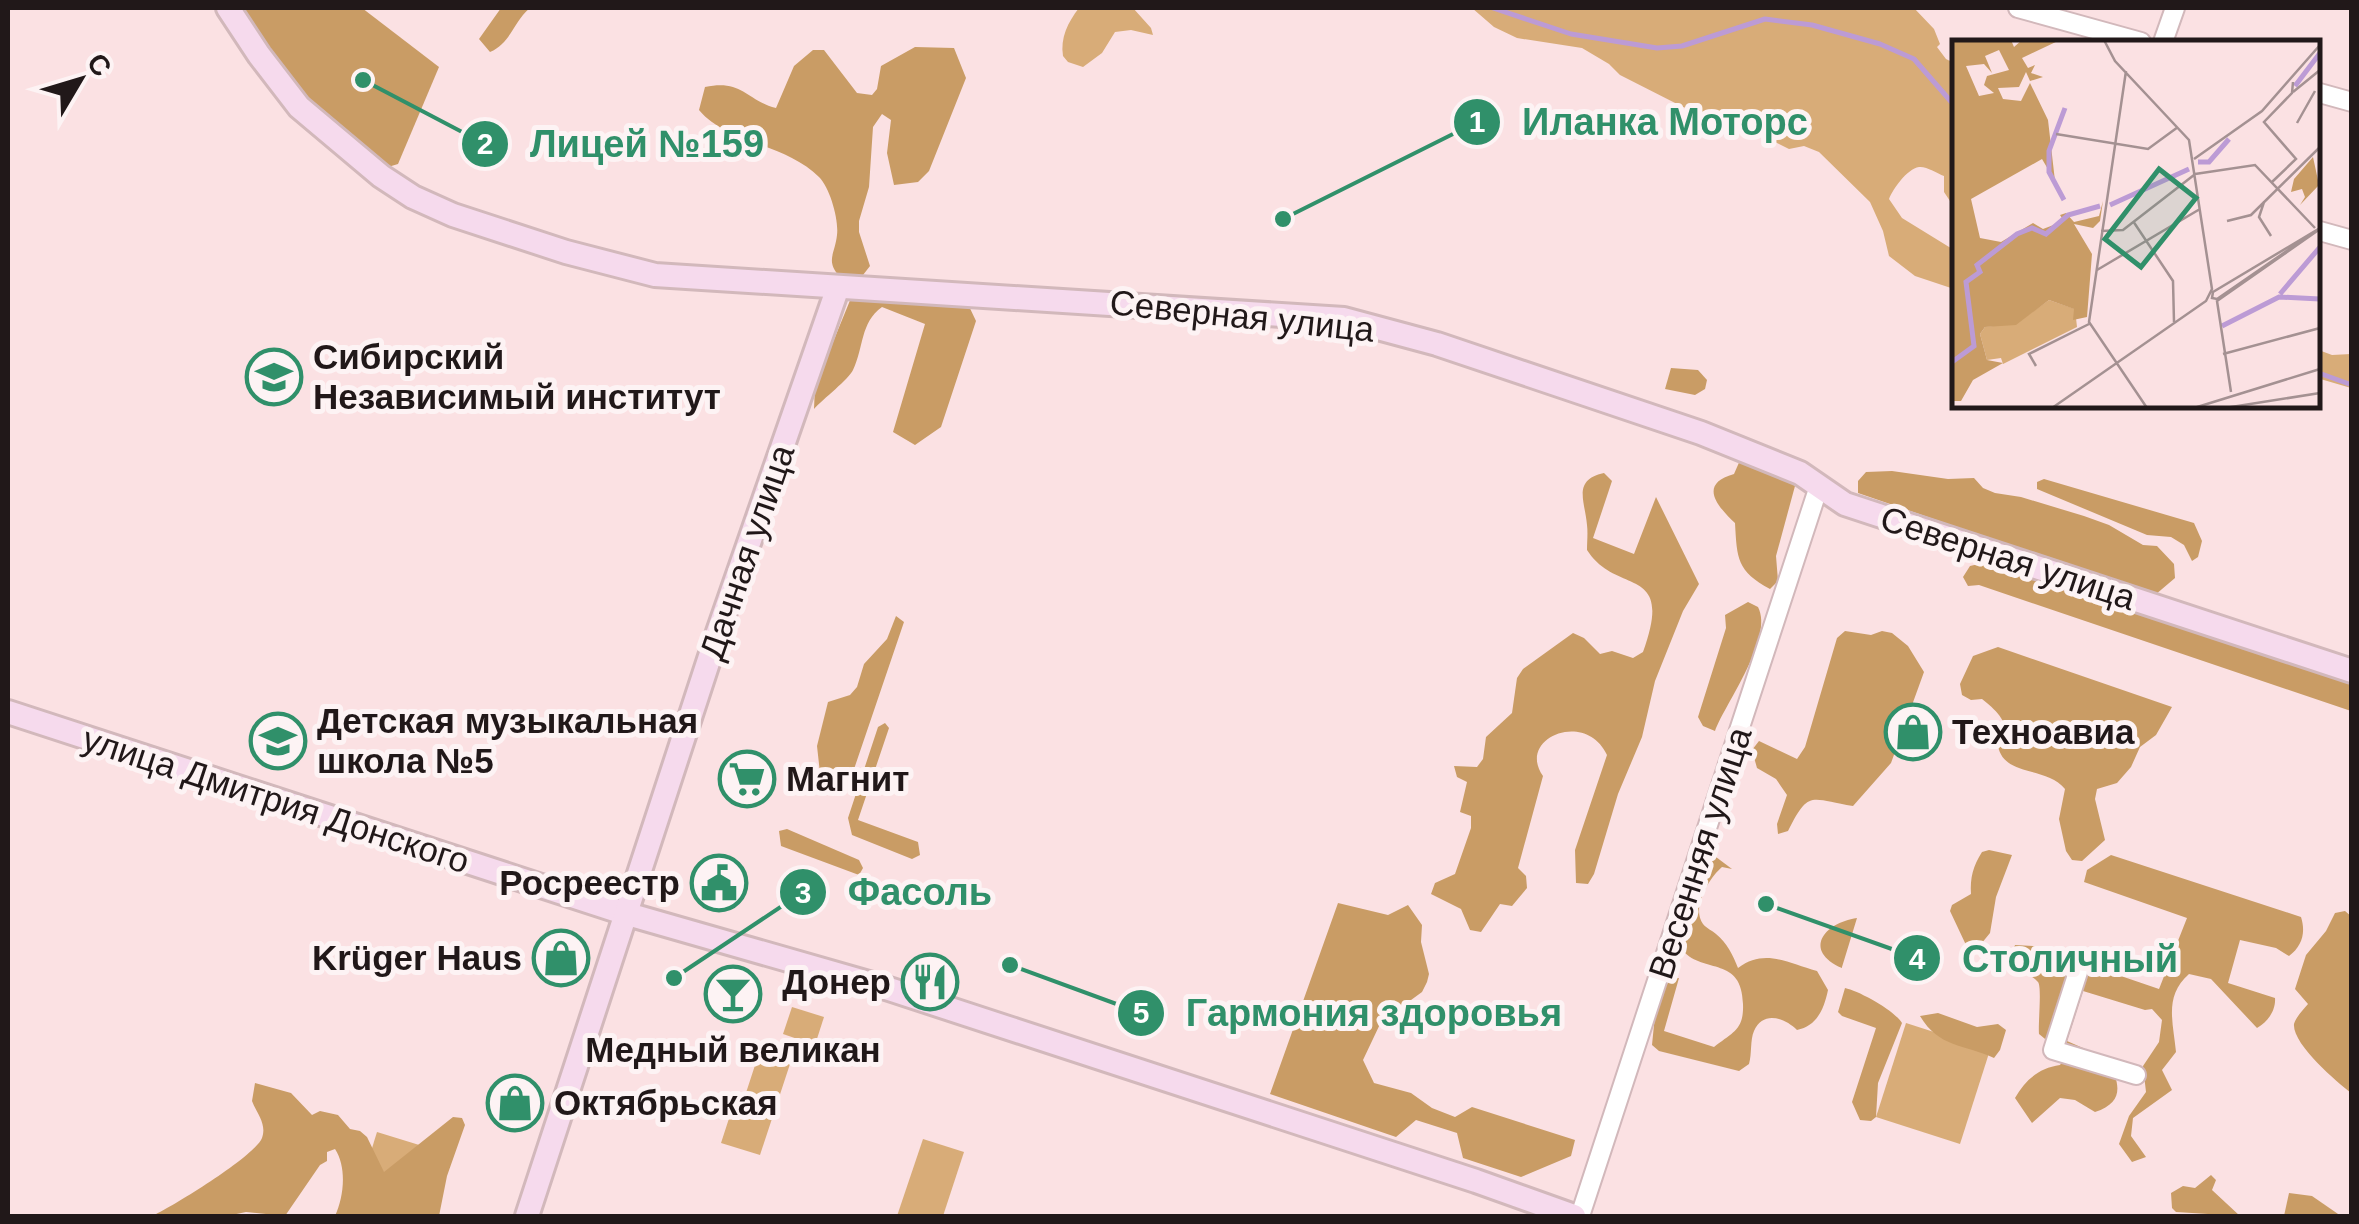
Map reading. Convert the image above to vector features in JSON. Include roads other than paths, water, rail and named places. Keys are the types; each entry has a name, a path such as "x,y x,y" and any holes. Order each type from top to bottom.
{"street":[{"name":"Северная улица","path":"228,8 258,55 299,107 382,176 413,197 529,241 654,274 1344,319 1437,344 1701,434 1800,473 1845,504 2352,671"},
{"path":"2018,8 2135,40"},
{"path":"2164,40 2175,8"},
{"path":"2319,93 2352,102"},
{"path":"2319,231 2352,240"},
{"name":"Дачная улица","path":"527,1216 730,596 838,287"},
{"name":"Весенняя улица","path":"1577,1216 1818,489"},
{"name":"улица Дмитрия Донского","path":"8,712 624,913 886,988 1577,1216"},
{"path":"2078,972 2053,1050 2136,1075"}],"waterway":[{"path":"1493,8 1571,34 1657,48 1682,46 1765,19 1812,25 1880,44 1914,59 1952,103"},
{"path":"2319,373 2352,385"}],"place":[{"name":"Лицей №159","path":"363,80"},
{"name":"Иланка Моторс","path":"1283,219"},
{"name":"Сибирский Независимый институт","path":"274,377"},
{"name":"Техноавиа","path":"1913,732"},
{"name":"Детская музыкальная школа №5","path":"278,741"},
{"name":"Магнит","path":"747,779"},
{"name":"Росреестр","path":"719,883"},
{"name":"Столичный","path":"1766,904"},
{"name":"Krüger Haus","path":"561,958"},
{"name":"Гармония здоровья","path":"1010,965"},
{"name":"Фасоль","path":"674,978"},
{"name":"Донер","path":"930,982"},
{"name":"Медный великан","path":"733,994"},
{"name":"Октябрьская","path":"515,1103"}]}
